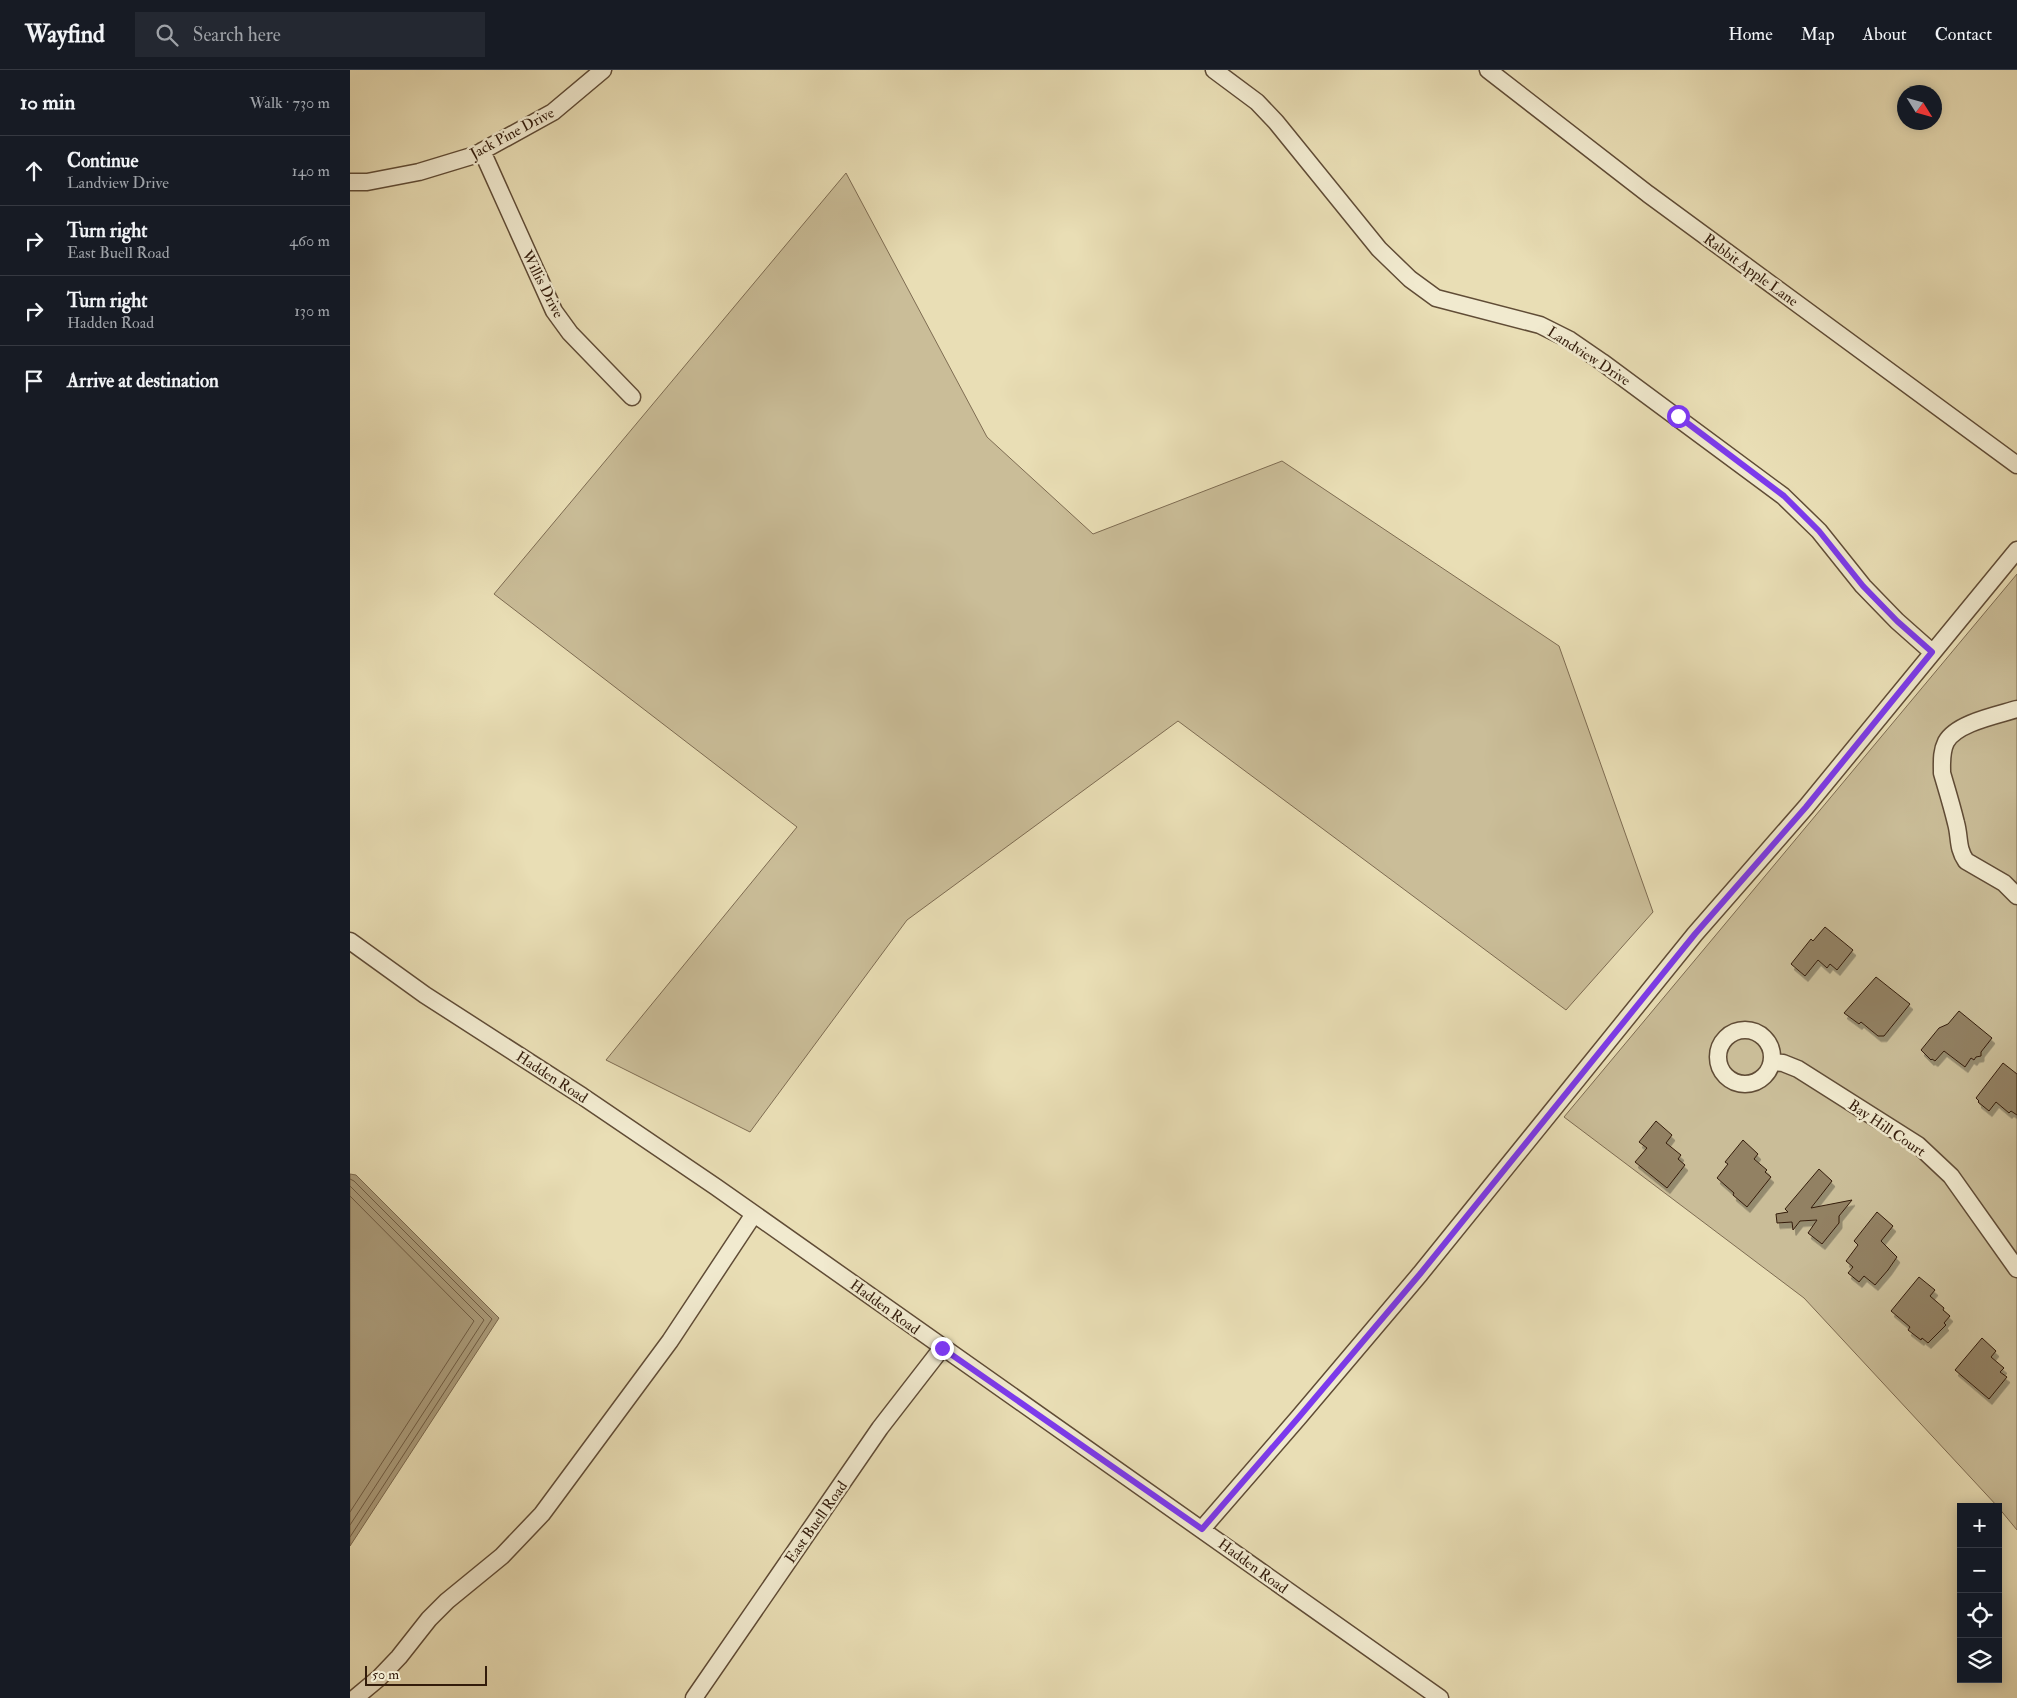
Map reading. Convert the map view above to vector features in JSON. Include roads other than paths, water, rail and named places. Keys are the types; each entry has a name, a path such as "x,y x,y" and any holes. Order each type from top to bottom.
{"street":[{"name":"Jack Pine Drive","path":"350,182 367,182 419,172 482,151 553,112 603,70"},
{"name":"Landview Drive","path":"1214,70 1257,102 1276,122 1379,249 1410,279 1436,298 1540,325 1570,340 1602,362 1784,496 1819,531 1863,586 1897,621 1932,652"},
{"name":"Rabbit Apple Lane","path":"1488,70 1656,200 2017,465"},
{"name":"Willis Drive","path":"482,151 554,311 570,333 632,397"},
{"path":"1202,1529 1420,1274 1695,934 1806,807 2017,550"},
{"path":"2017,709 1957,730 1947,741 1942,753 1942,773 1957,824 1959,846 1963,856 1966,860 2004,883 2017,896"},
{"name":"Hadden Road","path":"350,941 425,995 582,1096 754,1214 1440,1698"},
{"name":"Bay Hill Court","path":"1773,1062 1783,1063 1798,1069 1918,1145 1951,1176 2017,1269"},
{"path":"355,1698 379,1678 399,1657 428,1619 502,1556 542,1514 670,1341 754,1214"},
{"name":"East Buell Road","path":"694,1698 880,1428 942,1348"}],"water":[{"path":"350,1174 356,1175 499,1318 350,1546"}]}
